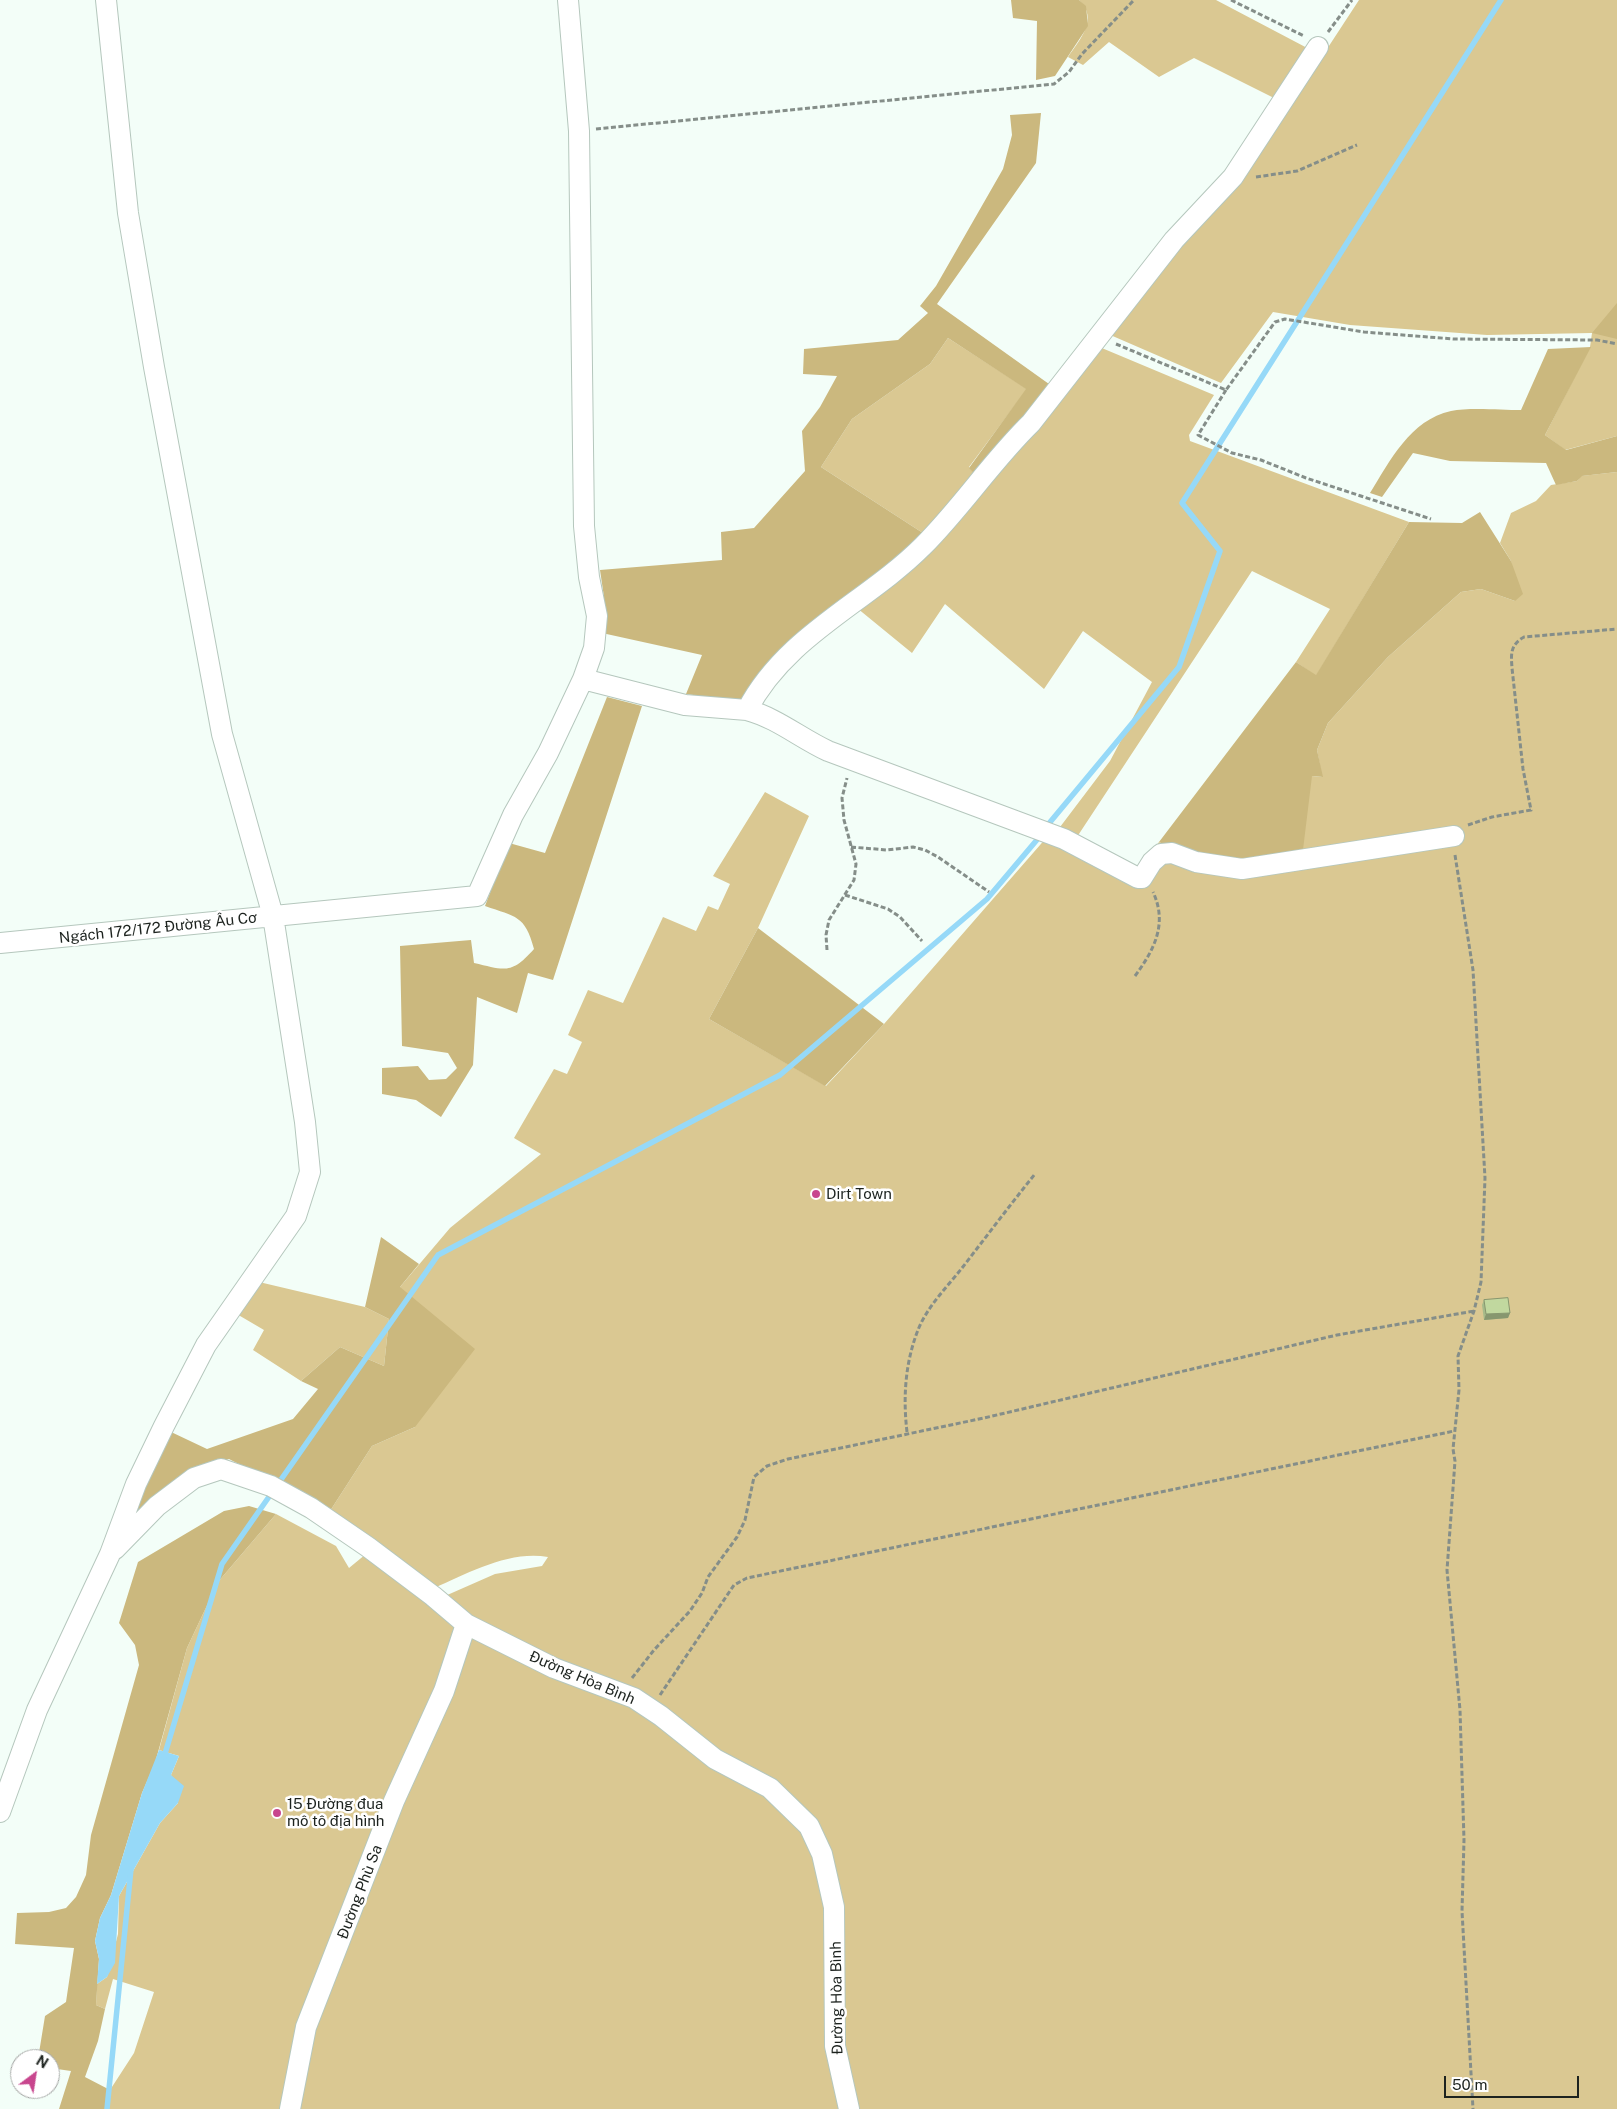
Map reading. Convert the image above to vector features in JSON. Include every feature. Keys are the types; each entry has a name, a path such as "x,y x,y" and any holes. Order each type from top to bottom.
{"street":[{"path":"0,1812 37,1710 110,1554 136,1484 164,1426 206,1346 296,1216 310,1172 273,916 222,734 128,213 106,0"},
{"path":"568,0 579,131 584,526 589,577 597,616 594,648 583,679 686,705 747,710 764,715 805,740 851,760 1064,839 1133,876 1142,878 1152,862 1161,854 1172,853 1196,862 1242,869 1454,836"},
{"path":"747,710 759,687 780,662 824,623 923,546 1010,443 1031,423 1097,336 1174,240 1233,176 1318,47"},
{"name":"Ngách 172/172 Đường Âu Cơ","path":"0,943 477,896 513,814 548,753 583,679"},
{"name":"Đường Hòa Bình","path":"110,1554 157,1506 194,1478 221,1469 270,1486 311,1508 375,1552 466,1624 554,1668 620,1692 651,1710 715,1759 770,1788 791,1806 809,1826 822,1854 834,1907 835,2046 849,2109"},
{"name":"Đường Phù Sa","path":"290,2109 306,2028 394,1801 444,1691 466,1624"}],"path":[{"path":"579,131 1054,84 1069,72 1082,54 1134,0"},
{"path":"1231,0 1302,34 1318,47 1352,0"},
{"path":"1233,176 1266,176 1297,171 1357,145"},
{"path":"1431,519 1306,478 1261,460 1232,453 1198,435 1226,390 1275,322 1285,319 1364,332 1454,339 1597,340 1617,344"},
{"path":"1097,336 1226,390"},
{"path":"1473,2109 1462,1911 1464,1840 1460,1710 1447,1570 1455,1461 1454,1432 1459,1390 1458,1356 1474,1311 1483,1269 1485,1178 1473,970 1454,836 1476,822 1531,810 1523,769 1512,668 1511,652 1515,642 1524,638 1617,629"},
{"path":"827,950 826,935 829,920 854,880 856,864 842,798 851,760"},
{"path":"851,847 887,850 913,847 925,850 938,856 989,892"},
{"path":"1135,976 1150,955 1158,937 1158,902 1142,878"},
{"path":"845,895 888,909 900,917 922,941"},
{"path":"907,1432 904,1405 907,1372 910,1351 918,1328 935,1302 1035,1174"},
{"path":"620,1692 669,1632 690,1611 702,1593 708,1577 737,1537 745,1520 754,1477 766,1466 788,1459 907,1432 984,1418 1337,1335 1474,1311"},
{"path":"651,1710 734,1585 747,1578 1454,1432"}],"shaded area":[{"path":"1011,0 1079,0 1086,6 1088,26 1055,76 1036,80 1037,21 1013,18"},
{"path":"1079,0 1216,0 1311,50 1278,100 1194,58 1159,77 1109,42 1083,65 1068,57 1086,29 1087,14 1085,7"},
{"path":"1359,0 1617,0 1617,436 1565,450 1545,435 1590,347 1592,333 1487,335 1350,325 1273,312 1221,383 1108,334 1325,52"},
{"path":"1041,113 1036,163 937,304 1049,384 976,476 969,468 1026,389 948,338 930,364 852,419 821,467 926,535 774,661 754,680 743,702 686,694 702,655 602,633 604,597 600,570 722,560 721,532 754,528 805,471 802,431 820,407 837,376 803,374 804,349 898,340 928,313 920,306 936,286 1003,169 1012,135 1010,115"},
{"path":"1617,303 1617,339 1592,333"},
{"path":"948,338 1027,389 969,467 976,476 926,535 821,467 852,419 930,364"},
{"path":"1097,346 1214,395 1189,435 1190,441 1409,522 1316,676 1296,662 1330,609 1252,571 1075,840 1057,831 1110,761 1152,682 1083,631 1044,689 945,604 912,653 857,608"},
{"path":"1591,347 1545,435 1566,450 1617,436 1617,472 1582,476 1577,481 1556,485 1546,463 1450,461 1413,453 1382,497 1370,493 1403,443 1424,423 1437,416 1458,410 1521,410 1548,349"},
{"path":"1617,472 1617,2109 105,2109 110,2090 134,2053 154,1992 113,1979 105,2009 96,2005 97,1984 107,1977 118,1934 119,1896 160,1823 178,1803 171,1775 179,1756 159,1750 187,1648 218,1582 276,1514 336,1546 349,1568 366,1554 445,1596 495,1574 542,1566 548,1557 519,1557 489,1564 434,1588 330,1511 372,1446 415,1427 400,1287 450,1228 541,1154 514,1138 554,1069 567,1074 582,1042 568,1035 588,990 623,1003 663,917 696,931 708,906 718,910 730,884 713,876 765,792 809,816 758,928 709,1019 826,1086 884,1024 1047,837 1131,879 1159,842 1178,851 1312,776 1322,777 1317,750 1328,723 1388,657 1461,592 1481,589 1515,601 1511,561 1500,543 1511,513 1536,501 1551,485 1577,481 1581,476"},
{"path":"1480,512 1511,561 1523,594 1515,601 1481,589 1461,592 1388,657 1328,723 1317,750 1323,777 1312,776 1302,858 1249,865 1178,851 1159,842 1296,662 1316,675 1409,522 1462,523"},
{"path":"607,697 642,706 553,980 528,973 517,1013 477,997 473,1065 441,1117 416,1100 382,1094 382,1068 418,1066 429,1080 446,1079 457,1068 448,1053 402,1046 400,946 471,940 474,963 501,969 513,967 534,949 531,938 523,923 512,915 485,906 509,843 545,853"},
{"path":"758,928 884,1024 825,1086 709,1019"},
{"path":"381,1237 419,1264 400,1287 475,1349 415,1427 372,1446 330,1511 229,1459 201,1468 120,1537 169,1431 207,1449 293,1419 318,1389 301,1381 340,1347 384,1366 389,1319 365,1307"},
{"path":"259,1282 365,1307 389,1319 384,1366 340,1347 301,1381 253,1350 264,1330 235,1313"},
{"path":"249,1506 276,1514 218,1582 187,1648 155,1763 142,1793 111,1895 100,1918 95,1941 99,1959 96,2005 105,2009 98,2041 85,2077 110,2090 105,2109 59,2109 71,2071 60,2069 60,2049 40,2049 45,2016 66,2002 74,1948 15,1944 17,1913 49,1912 66,1908 76,1897 86,1875 91,1835 139,1665 135,1645 119,1623 138,1562 224,1511"}],"water":[{"path":"159,1750 179,1756 171,1775 184,1786 178,1803 160,1823 119,1896 115,1963 107,1977 97,1984 99,1959 95,1941 100,1918 111,1895 142,1793"}],"building":[{"path":"1508,1298 1510,1313 1486,1314 1484,1300"}],"waterway":[{"path":"1046,827 1179,667 1220,551 1182,503 1501,0"},
{"path":"164,1757 222,1564 438,1255 780,1075 987,899 1041,835"},
{"path":"107,2109 131,1869"}],"place":[{"name":"Dirt Town","path":"816,1194"},
{"name":"15 Đường đua mô tô địa hình","path":"277,1813"}]}
